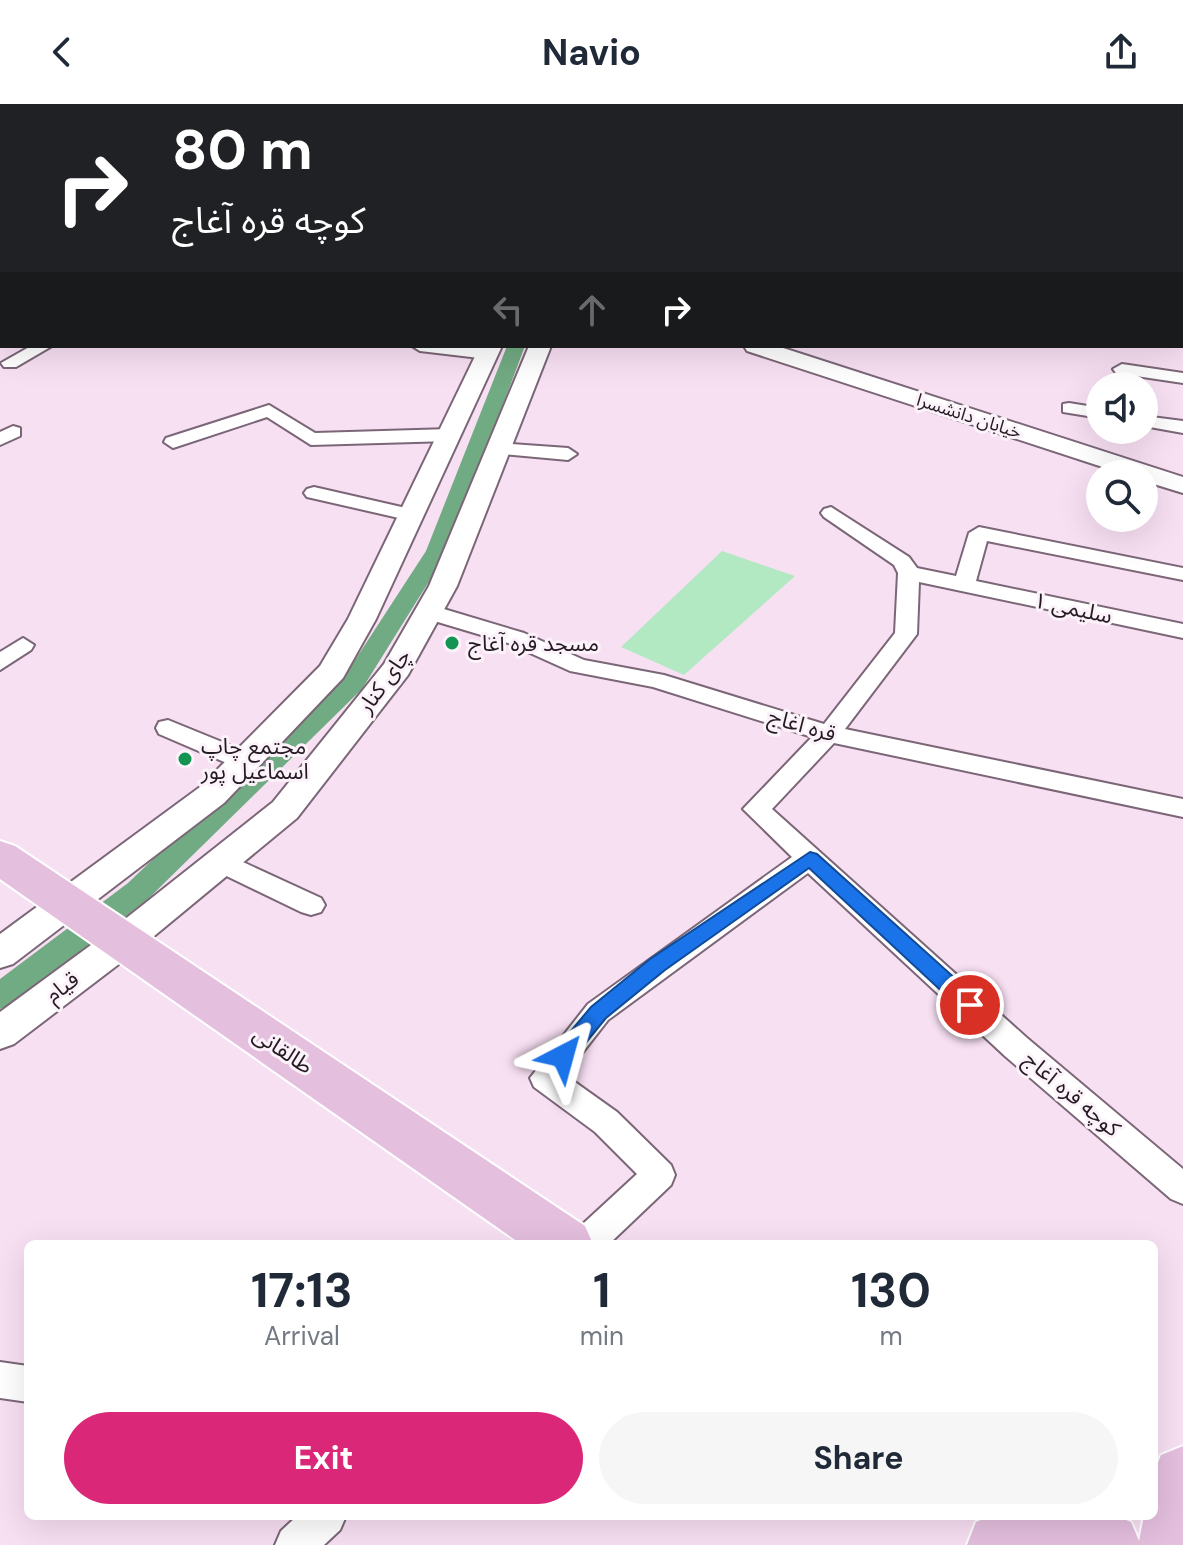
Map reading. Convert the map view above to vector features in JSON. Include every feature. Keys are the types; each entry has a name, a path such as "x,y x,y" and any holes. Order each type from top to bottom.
{"main road":[{"name":"طالقانی","path":"0,857 560,1240"},
{"path":"1170,1545 1183,1477"},
{"path":"1017,1532 1108,1545"}],"street":[{"path":"10,363 40,348"},
{"path":"0,954 66,901 212,795 332,671 362,619 490,350 455,348"},
{"name":"چای کنار","path":"123,941 285,810 397,668 443,586 539,348"},
{"name":"خیابان دانشسرا","path":"761,348 1183,485"},
{"path":"1122,369 1183,378"},
{"path":"1069,408 1086,411"},
{"path":"173,442 269,410 311,439 450,435"},
{"path":"1158,423 1183,427"},
{"path":"498,449 568,454"},
{"path":"314,493 412,515"},
{"path":"829,734 906,634 909,573 902,561 831,513"},
{"path":"964,584 979,533 1183,574"},
{"name":"سلیمی ۱","path":"909,573 1183,631"},
{"name":"قره اغاج","path":"429,612 516,638 578,666 656,680 829,734 1183,808"},
{"path":"0,663 23,645"},
{"path":"168,728 245,761"},
{"name":"کوچه قره آغاج","path":"829,734 756,809 1016,1047 1183,1189"},
{"path":"589,1240 659,1175 606,1122 545,1078 598,1012 658,965 810,858"},
{"path":"221,862 311,905"},
{"name":"قیام","path":"0,1033 123,941"},
{"path":"0,1380 24,1383"},
{"path":"295,1545 322,1520"}],"green space":[{"path":"722,551 795,576 684,675 621,647"}],"waterway":[{"path":"0,996 138,891 353,683 437,551 515,348"}],"place":[{"name":"مسجد قره آغاج","path":"452,643"},
{"name":"مجتمع چاپ اسماعیل پور","path":"185,759"}],"route":[{"path":"563,1056 598,1012 658,965 810,858 970,1005"}]}
